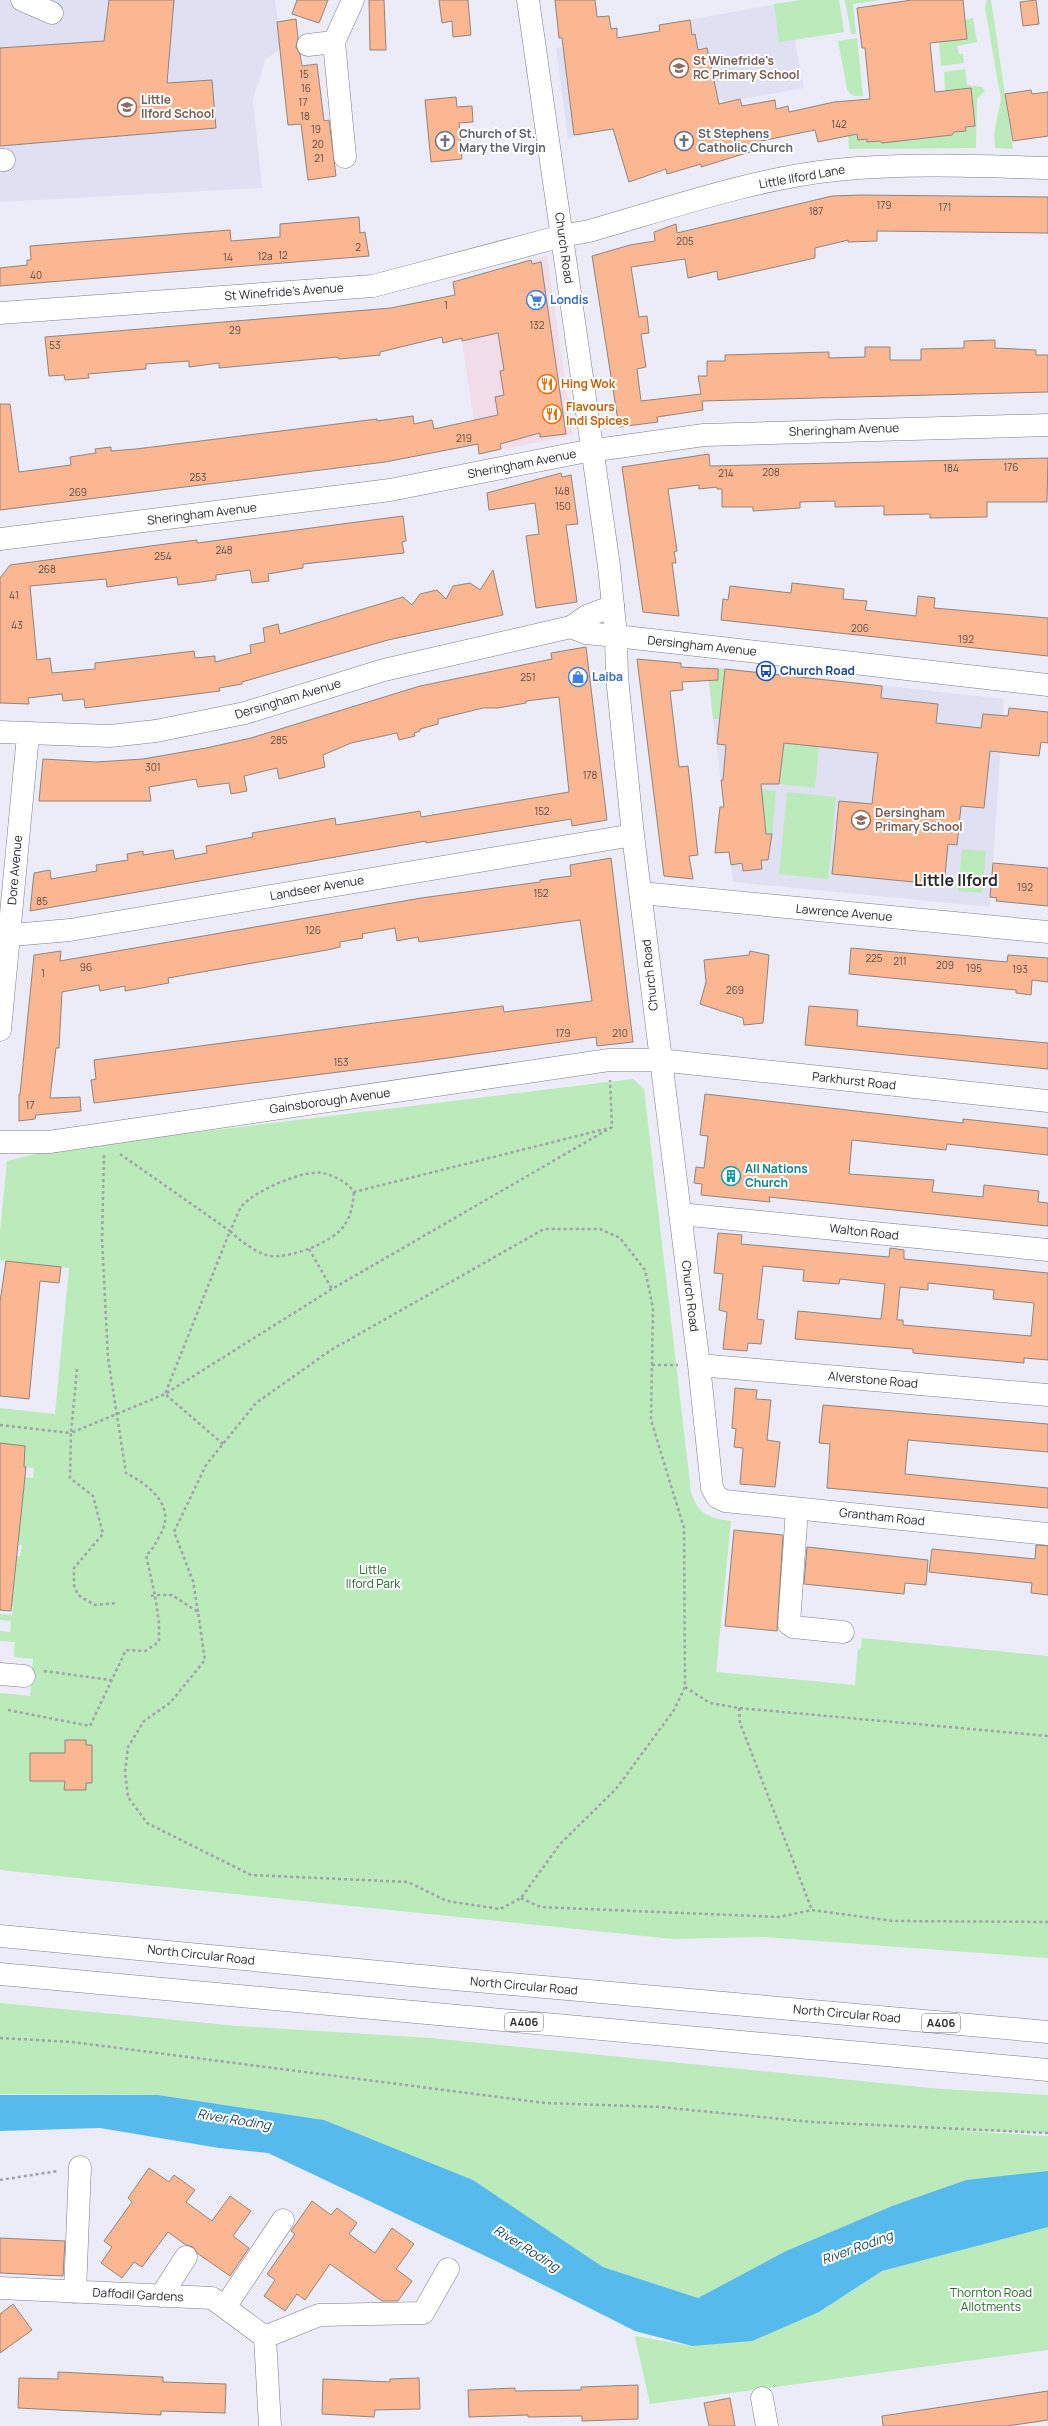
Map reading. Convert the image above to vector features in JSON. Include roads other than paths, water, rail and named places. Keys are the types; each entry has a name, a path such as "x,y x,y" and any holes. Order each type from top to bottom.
{"main road":[{"path":"22,0 52,13"},
{"path":"345,157 334,42 353,0"},
{"name":"Church Road","path":"528,0 593,450 613,606 616,636 617,677 632,835 641,893 659,1060 699,1365 712,1488 717,1497"},
{"path":"308,45 334,42"},
{"name":"Little Ilford Lane","path":"562,236 589,231 765,182 835,170 885,166 1048,168"},
{"name":"St Winefride's Avenue","path":"0,313 373,286 562,236"},
{"name":"Sheringham Avenue","path":"0,539 390,490 593,450 704,435 1048,426"},
{"name":"Dersingham Avenue","path":"0,732 28,735 110,736 156,731 245,713 384,670 571,628 587,616 613,606"},
{"name":"Dersingham Avenue","path":"571,628 586,633 1048,684"},
{"name":"Dore Avenue","path":"0,1030 5,936 28,735"},
{"name":"Landseer Avenue","path":"5,936 70,930 632,835"},
{"name":"Lawrence Avenue","path":"641,893 1048,932"},
{"name":"Gainsborough Avenue","path":"0,1142 49,1142 98,1139 609,1060 659,1060"},
{"name":"Parkhurst Road","path":"659,1060 1048,1101"},
{"name":"Walton Road","path":"680,1214 1048,1250"},
{"name":"Alverstone Road","path":"699,1365 1048,1395"},
{"name":"Grantham Road","path":"717,1497 725,1501 1048,1534"},
{"path":"797,1509 789,1624 793,1627 843,1632"},
{"name":"North Circular Road","path":"0,1936 432,1977 1048,2032"},
{"name":"A406","path":"0,1974 1048,2070"},
{"path":"76,2292 80,2167"},
{"path":"225,2307 283,2220"},
{"path":"161,2296 186,2257"},
{"path":"270,2426 264,2337 319,2316 423,2313 448,2269"},
{"name":"Daffodil Gardens","path":"0,2288 212,2298 264,2337"},
{"path":"762,2398 767,2426"}],"water":[{"name":"River Roding","path":"0,2095 158,2095 324,2120 473,2180 603,2267 698,2298 786,2251 892,2206 966,2180 1048,2171 1048,2227 882,2271 819,2312 752,2341 692,2346 635,2331 496,2261 268,2153 219,2148 100,2128 0,2131"}],"place":[{"name":"St Winefride's RC Primary School","path":"679,68"},
{"name":"Little Ilford School","path":"127,107"},
{"name":"Church of St. Mary the Virgin","path":"445,141"},
{"name":"St Stephens Catholic Church","path":"684,141"},
{"name":"Londis","path":"536,300"},
{"name":"Hing Wok","path":"547,384"},
{"name":"Flavours Indi Spices","path":"552,414"},
{"name":"Church Road","path":"766,671"},
{"name":"Laiba","path":"578,677"},
{"name":"Dersingham Primary School","path":"861,820"},
{"name":"All Nations Church","path":"731,1176"}],"district":[{"name":"Little Ilford","path":"956,880"}],"park label":[{"name":"Little Ilford Park","path":"373,1577"},
{"name":"Thornton Road Allotments","path":"991,2300"}]}
